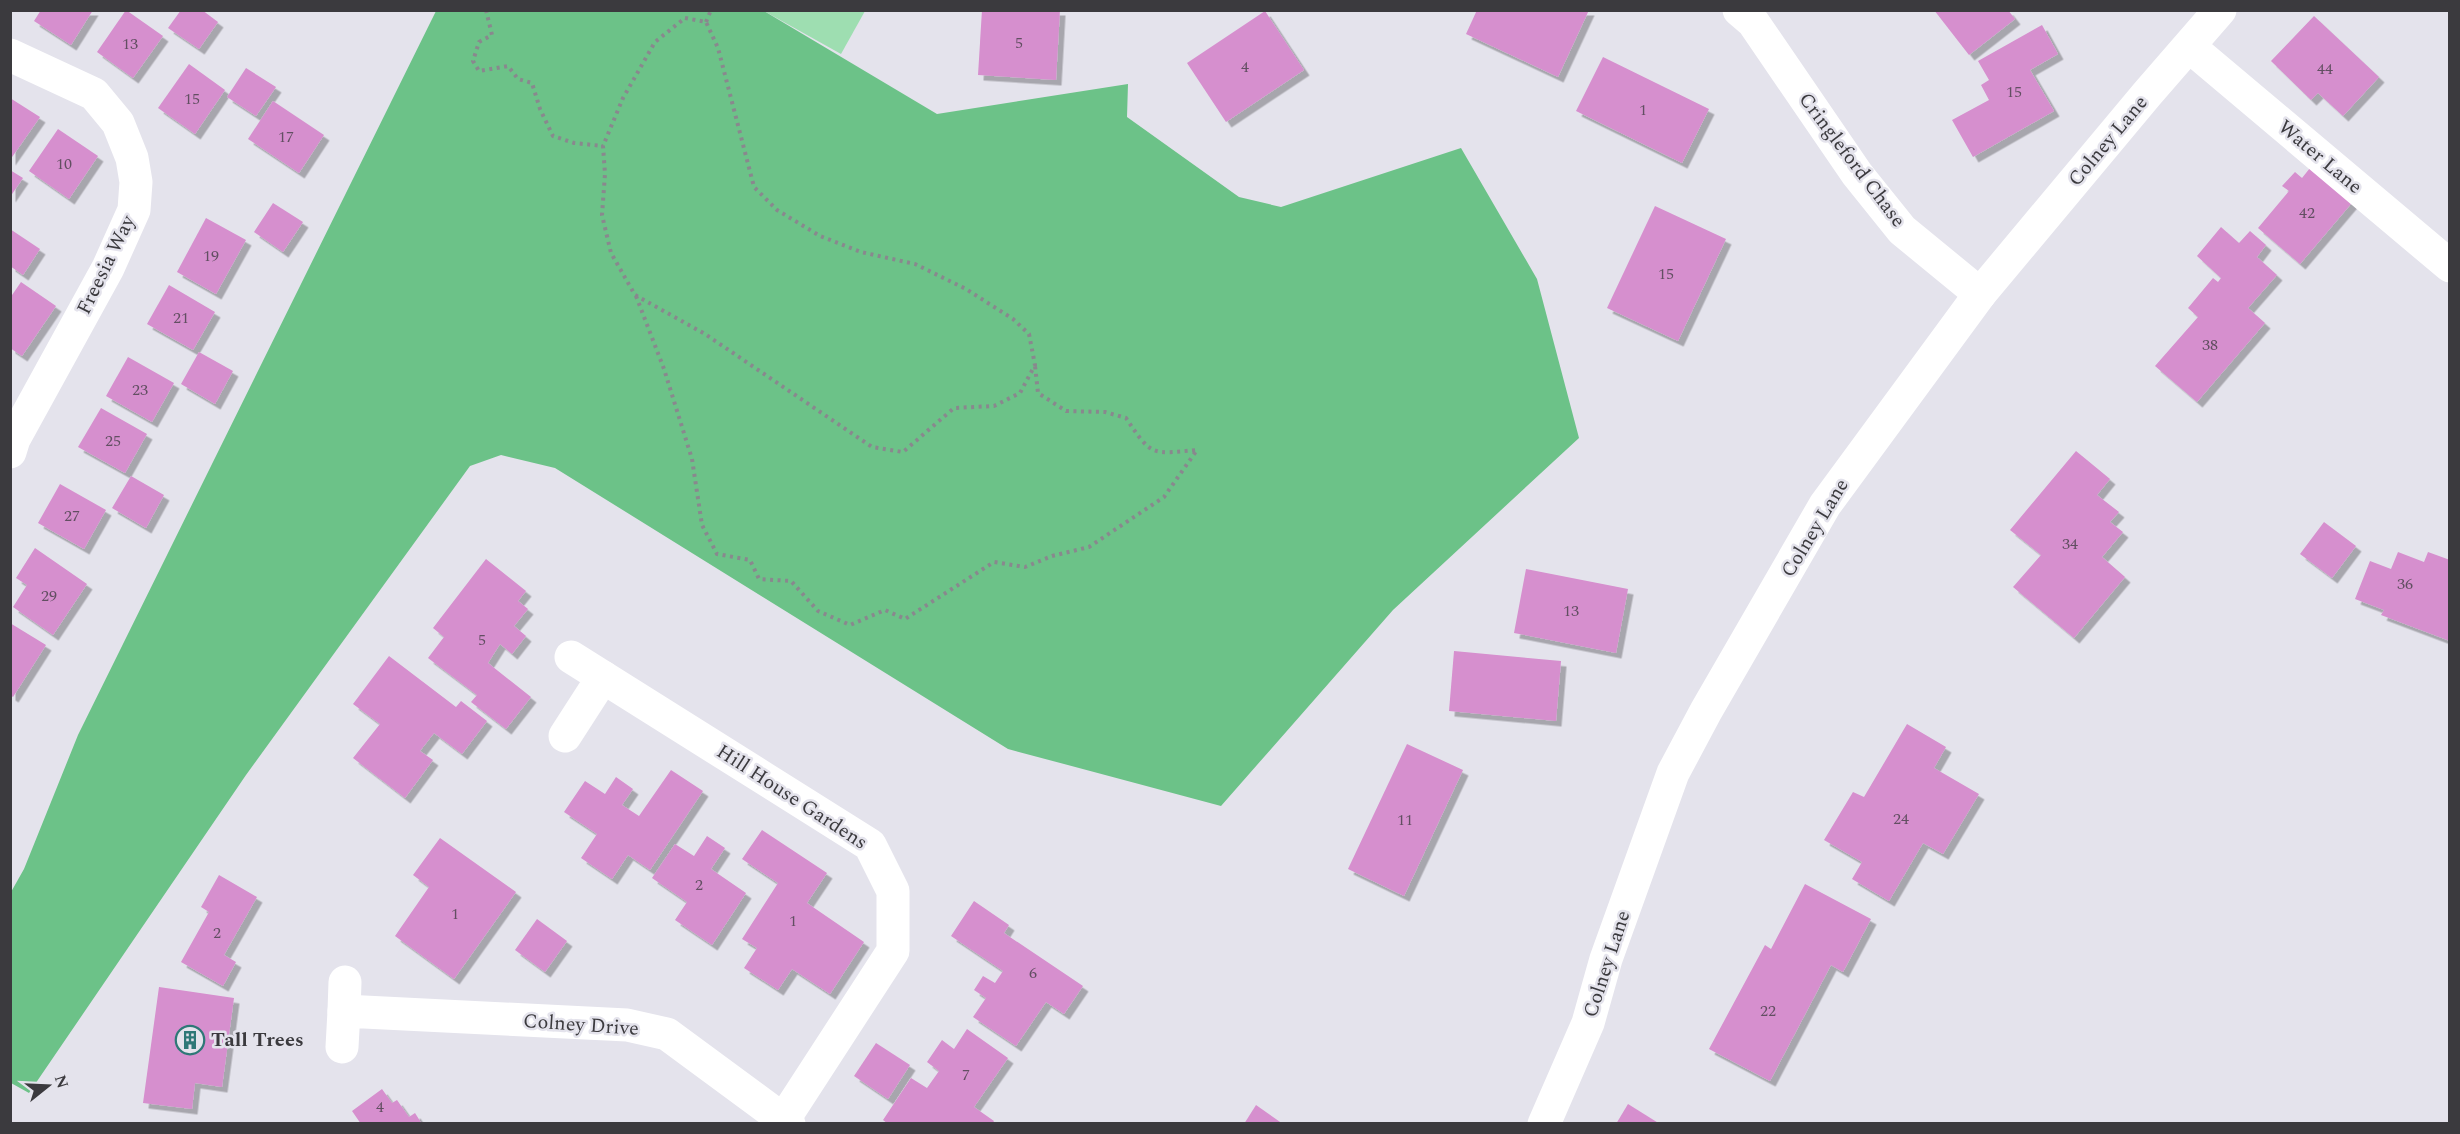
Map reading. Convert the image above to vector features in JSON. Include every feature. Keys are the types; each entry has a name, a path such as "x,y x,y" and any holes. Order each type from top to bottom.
{"street":[{"name":"Cringleford Chase","path":"1739,10 1753,22 1857,174 1902,230 1980,294"},
{"name":"Colney Lane","path":"1544,1124 1588,1023 1606,959 1673,773 1826,505 1980,294 2220,10"},
{"name":"Water Lane","path":"2190,47 2450,266"},
{"name":"Freesia Way","path":"10,56 94,94 118,123 132,158 136,182 135,210 108,268 14,439 10,452"},
{"name":"Hill House Gardens","path":"572,657 870,845 893,891 893,951 786,1121"},
{"path":"565,736 603,677"},
{"name":"Colney Drive","path":"342,1047 344,997 627,1025 667,1034 786,1121"}],"path":[{"path":"486,10 492,35 478,42 472,61 479,72 508,66 518,79 532,83 540,110 553,136 574,143 603,146"},
{"path":"682,10 685,18"},
{"path":"706,22 685,18 655,42 623,98 603,146 605,174 602,216 611,253 635,295 664,369 692,459 702,525 717,554 750,560 759,579 791,580 818,611 849,625 885,610 905,619 994,562 1025,567 1052,555 1089,547 1164,497 1197,450 1158,453 1145,446 1126,418 1106,412 1066,411 1038,393 1029,334 1012,319 966,289 915,264 861,252 820,236 777,210 754,187 718,48 706,22 711,10"},
{"path":"635,295 705,334 872,447 903,452 954,408 994,406 1020,393 1035,365"}],"green space":[{"path":"436,11 764,11 937,114 1128,84 1127,117 1239,197 1281,207 1461,148 1537,279 1579,438 1393,610 1221,806 1008,749 555,468 501,455 470,466 246,775 29,1093 11,1083 11,892 24,869 78,735"},
{"path":"764,11 865,11 841,54"}],"building":[{"path":"41,10 93,10 71,45 34,21"},
{"path":"126,10 163,36 133,78 97,52"},
{"path":"181,10 202,10 218,22 199,49 168,28"},
{"path":"982,10 1060,10 1056,80 978,75"},
{"path":"1477,10 1589,10 1558,77 1466,34"},
{"path":"1934,10 2008,10 2015,19 1969,55"},
{"path":"1265,11 1304,70 1226,122 1187,63"},
{"path":"2314,16 2379,77 2343,116 2318,93 2311,100 2271,61"},
{"path":"2042,25 2058,54 2030,70 2054,111 1973,157 1952,120 1989,100 1981,85 1989,80 1978,61"},
{"path":"1603,57 1709,109 1682,163 1576,111"},
{"path":"189,64 225,90 195,134 158,108"},
{"path":"246,68 276,87 256,116 227,97"},
{"path":"10,98 40,117 10,160"},
{"path":"273,101 324,135 299,173 248,139"},
{"path":"58,129 98,156 69,199 29,171"},
{"path":"2314,163 2356,198 2300,264 2258,228 2289,191 2282,186 2295,172 2302,178"},
{"path":"10,170 23,178 10,197"},
{"path":"273,203 303,222 283,252 254,232"},
{"path":"1655,206 1726,239 1678,341 1607,308"},
{"path":"206,218 246,240 216,294 177,272"},
{"path":"2221,227 2239,243 2250,231 2266,245 2257,257 2277,275 2248,308 2265,323 2197,402 2155,366 2198,317 2188,308 2213,278 2218,282 2221,278 2197,256"},
{"path":"10,229 40,249 23,275 10,266"},
{"path":"21,282 56,306 22,356 10,348 10,298"},
{"path":"169,285 215,312 193,350 147,324"},
{"path":"199,352 233,371 215,404 181,384"},
{"path":"128,357 174,383 152,422 106,396"},
{"path":"101,408 147,434 125,473 78,447"},
{"path":"2076,451 2110,479 2097,495 2119,512 2110,522 2123,532 2102,557 2125,577 2074,638 2013,587 2041,555 2010,530"},
{"path":"131,476 164,495 146,528 112,508"},
{"path":"60,484 106,510 84,549 38,523"},
{"path":"2324,522 2356,546 2332,578 2300,554"},
{"path":"35,548 87,584 53,635 13,607 27,585 16,578"},
{"path":"2398,552 2424,562 2428,552 2450,560 2450,641 2381,615 2384,610 2355,599 2370,561 2391,569"},
{"path":"486,559 526,591 518,601 528,609 514,626 526,636 512,654 500,644 488,663 531,697 506,729 471,702 477,695 428,658 444,637 433,628"},
{"path":"1526,569 1628,589 1616,653 1514,633"},
{"path":"10,623 46,645 13,697 10,695"},
{"path":"1454,651 1561,661 1556,721 1449,711"},
{"path":"389,656 456,707 461,701 487,721 462,754 434,733 420,751 433,760 405,798 353,758 380,724 353,704"},
{"path":"1907,724 1946,747 1934,768 1979,794 1943,854 1923,843 1889,901 1852,879 1862,862 1824,840 1853,792 1864,797"},
{"path":"1407,744 1463,770 1404,896 1348,869"},
{"path":"671,770 703,791 650,870 628,855 612,879 581,858 597,834 564,812 585,781 605,794 616,777 633,789 622,805 639,816"},
{"path":"762,830 827,873 807,903 864,942 830,994 792,969 778,990 744,968 757,948 742,939 778,883 742,859"},
{"path":"707,836 725,848 711,869 746,893 712,945 675,920 687,902 652,878 675,844 694,856"},
{"path":"440,838 516,892 454,979 395,936 429,887 413,875"},
{"path":"219,875 257,897 224,955 236,962 223,986 181,962 209,912 201,907"},
{"path":"1805,884 1871,919 1843,972 1831,965 1770,1081 1709,1049 1765,945 1771,949"},
{"path":"974,901 1009,925 1004,933 1083,986 1064,1014 1046,1002 1016,1046 973,1017 986,998 974,990 983,976 995,983 1003,971 951,936"},
{"path":"537,919 567,941 545,972 515,950"},
{"name":"Tall Trees","path":"159,987 234,998 222,1087 195,1083 192,1109 143,1103"},
{"path":"967,1029 1008,1058 974,1107 994,1121 992,1124 888,1124 883,1120 911,1078 927,1088 939,1071 927,1062 942,1040 954,1049"},
{"path":"876,1043 910,1065 888,1099 854,1076"},
{"path":"382,1089 392,1103 397,1100 409,1117 415,1113 422,1124 361,1124 352,1111"},
{"path":"1628,1104 1660,1124 1616,1124"},
{"path":"1256,1105 1283,1124 1244,1124"}],"place":[{"name":"Tall Trees","path":"190,1040"}]}
